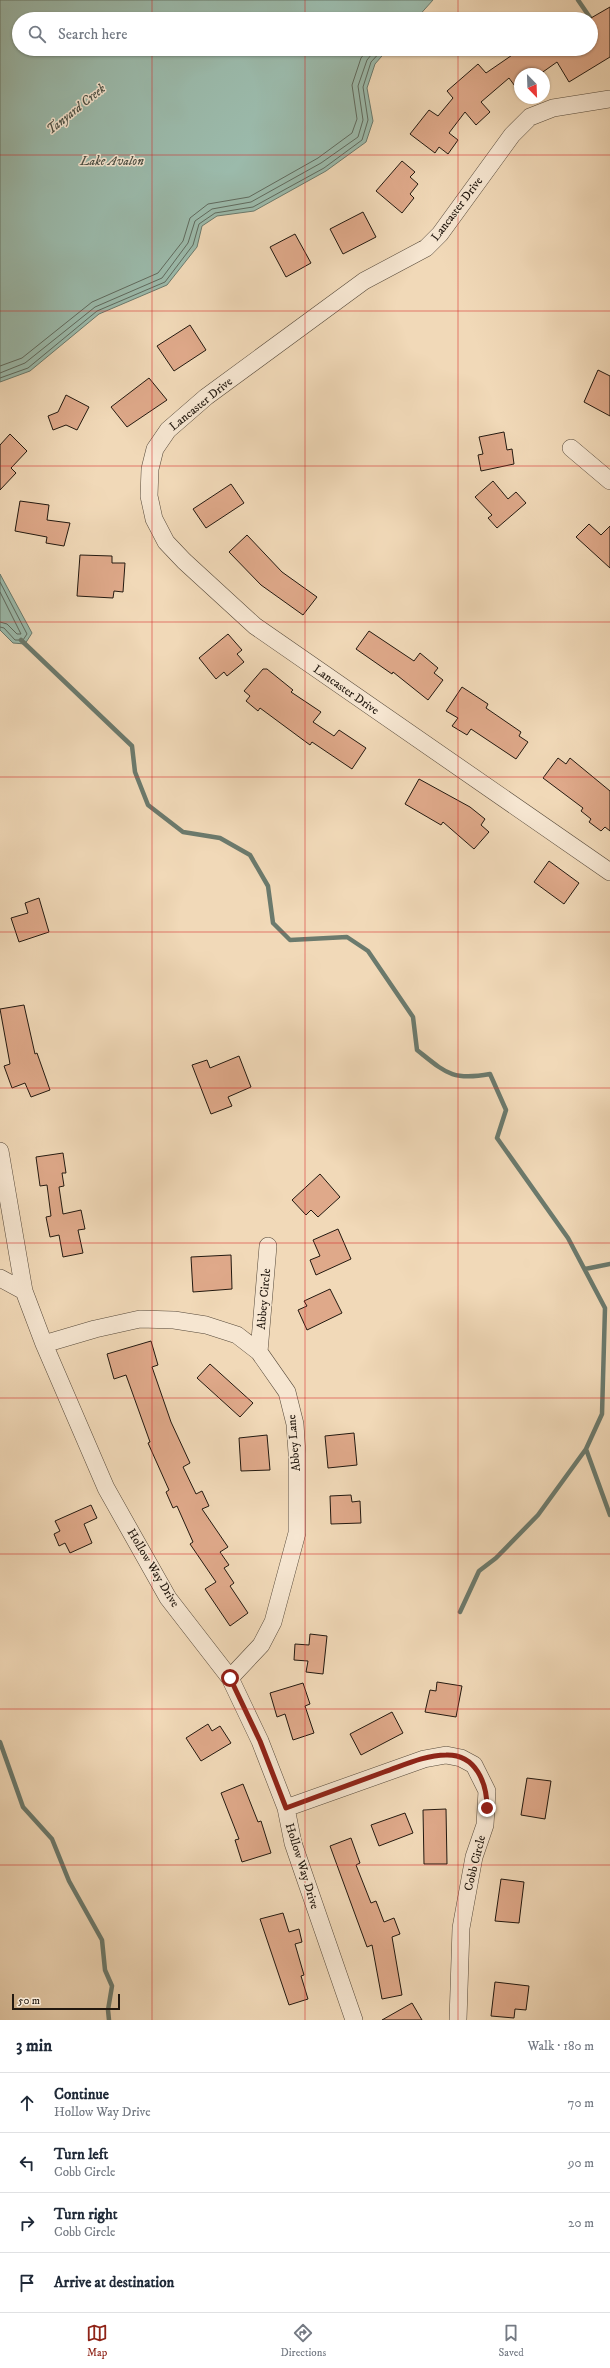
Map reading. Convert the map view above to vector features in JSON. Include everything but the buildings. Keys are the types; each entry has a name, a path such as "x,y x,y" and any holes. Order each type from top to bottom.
{"street":[{"name":"Lancaster Drive","path":"610,99 553,108 530,117 512,135 440,234 426,248 364,281 206,397 168,430 155,449 150,469 149,496 154,519 166,542 184,561 255,626 610,872"},
{"path":"571,448 610,481"},
{"name":"Hollow Way Drive","path":"0,1151 24,1291 44,1344 106,1488 168,1598 230,1678 260,1741 286,1808 293,1843 354,2020"},
{"name":"Abbey Circle","path":"259,1352 268,1246"},
{"path":"0,1278 24,1291"},
{"name":"Abbey Lane","path":"44,1344 95,1329 140,1319 206,1325 236,1335 259,1352 287,1392 295,1424 297,1453 297,1533 273,1622 261,1645 230,1678"},
{"name":"Cobb Circle","path":"286,1808 402,1766 432,1758 446,1755 461,1758 474,1765 487,1791 487,1808 485,1825 474,1857 461,1928 458,2020"}],"water":[{"name":"Lake Avalon","path":"0,0 433,0 422,12 12,12 12,56 382,56 375,64 367,88 373,121 366,142 326,171 254,211 217,216 202,226 197,247 167,285 99,314 30,371 0,382"},
{"path":"0,574 32,633 25,644 13,643 0,630"}],"waterway":[{"path":"578,0 586,12"},
{"path":"21,640 132,746 135,772 148,805 183,832 220,838 250,855 268,886 273,923 290,940 347,937 368,951 413,1017 417,1050 443,1070 458,1076 490,1074 506,1110 497,1138 568,1238 605,1308 602,1414 586,1449 610,1515"},
{"path":"585,1269 610,1264"},
{"path":"460,1612 479,1571 496,1558 538,1515 586,1449"},
{"path":"0,1742 23,1807 52,1839 69,1881 102,1940 105,1970 112,1986 108,2010 109,2020"}],"route":[{"path":"230,1678 260,1741 286,1808 402,1766 446,1755 461,1758 474,1765 482,1777 487,1791 487,1808"}],"water label":[{"name":"Tanyard Creek","path":"76,109"}]}
